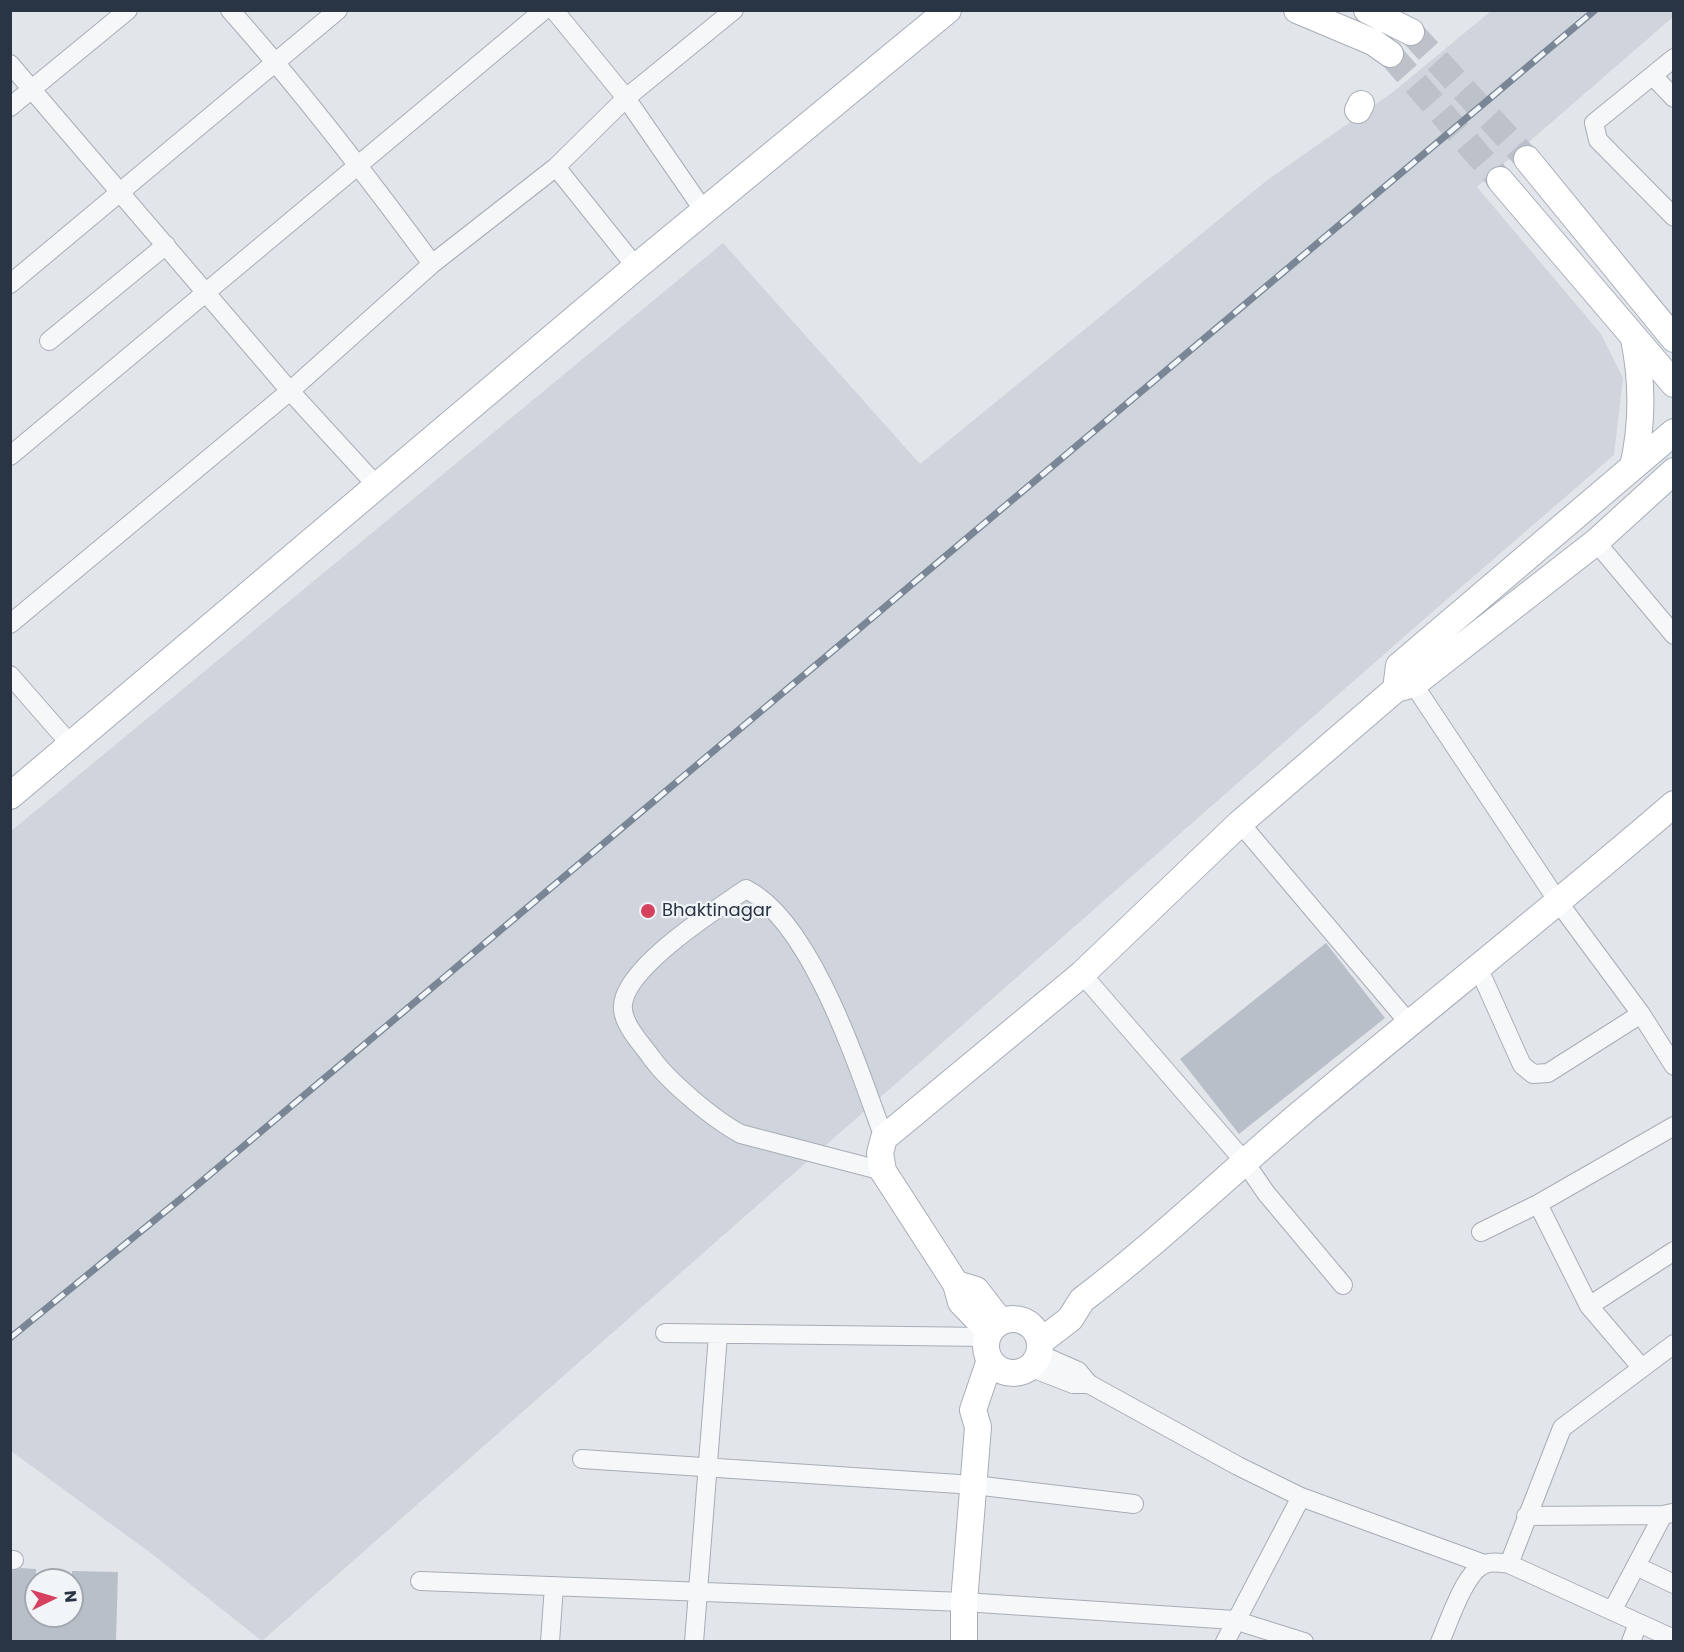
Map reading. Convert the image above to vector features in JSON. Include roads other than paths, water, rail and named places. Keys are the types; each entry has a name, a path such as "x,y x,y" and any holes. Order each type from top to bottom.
{"street":[{"path":"10,107 128,10"},
{"path":"230,10 359,166 432,264"},
{"path":"10,284 338,10"},
{"path":"10,456 543,10"},
{"path":"554,10 626,98 704,211"},
{"path":"10,624 290,391 432,264 556,167 626,98 734,10"},
{"path":"10,796 636,267 948,10"},
{"path":"1297,10 1373,42 1390,54"},
{"path":"1367,10 1411,32"},
{"path":"1674,58 1593,123 1598,140 1674,217"},
{"path":"10,64 290,391 376,486"},
{"path":"1653,76 1674,98"},
{"path":"1527,159 1670,333"},
{"path":"556,167 636,267"},
{"path":"1500,180 1674,384"},
{"path":"49,342 166,245"},
{"path":"1633,466 1640,434 1641,390 1634,337"},
{"path":"884,1138 1082,974 1239,823 1403,680 1633,466 1674,432"},
{"path":"1403,680 1596,542 1674,471"},
{"path":"1596,542 1674,635"},
{"path":"10,675 71,745"},
{"path":"1403,680 1559,903 1641,1014 1674,1066"},
{"path":"883,1172 741,1134 724,1125 658,1066 626,1022 622,1008 625,995 661,949 746,889 758,895 787,924 838,1014 884,1138 880,1153 883,1172 956,1284 961,1302 1016,1373 1035,1348 1060,1304 1082,1300 1244,1161 1409,1023 1559,903 1674,804"},
{"path":"1239,823 1409,1023"},
{"path":"1478,967 1522,1065 1533,1074 1548,1073 1641,1014"},
{"path":"1082,974 1244,1161 1266,1193 1343,1285"},
{"path":"1481,1232 1538,1204 1674,1126"},
{"path":"1538,1204 1589,1306 1641,1367"},
{"path":"1589,1306 1674,1251"},
{"path":"964,1641 964,1602 978,1427 973,1410 993,1344 1018,1319 1035,1348 1078,1371 1089,1384 1238,1466 1301,1497 1484,1564 1497,1562 1509,1564 1674,1639"},
{"path":"664,1332 993,1344"},
{"path":"694,1641 696,1592 718,1335"},
{"path":"1509,1564 1562,1428 1674,1344"},
{"path":"582,1459 974,1485 1134,1504"},
{"path":"1225,1641 1234,1620 1301,1497"},
{"path":"1526,1516 1668,1514"},
{"path":"1612,1611 1668,1514"},
{"path":"1440,1641 1463,1590 1473,1573 1484,1564"},
{"path":"1636,1566 1674,1584"},
{"path":"420,1581 964,1602 1234,1620 1304,1641"},
{"path":"550,1641 554,1586"},
{"path":"1631,1641 1638,1623"}],"tunnel":[{"path":"1411,32 1527,159"},
{"path":"1390,54 1500,180"}],"railway":[{"path":"10,1338 189,1192 1595,10"}],"place":[{"name":"Bhaktinagar","path":"648,911"}]}
